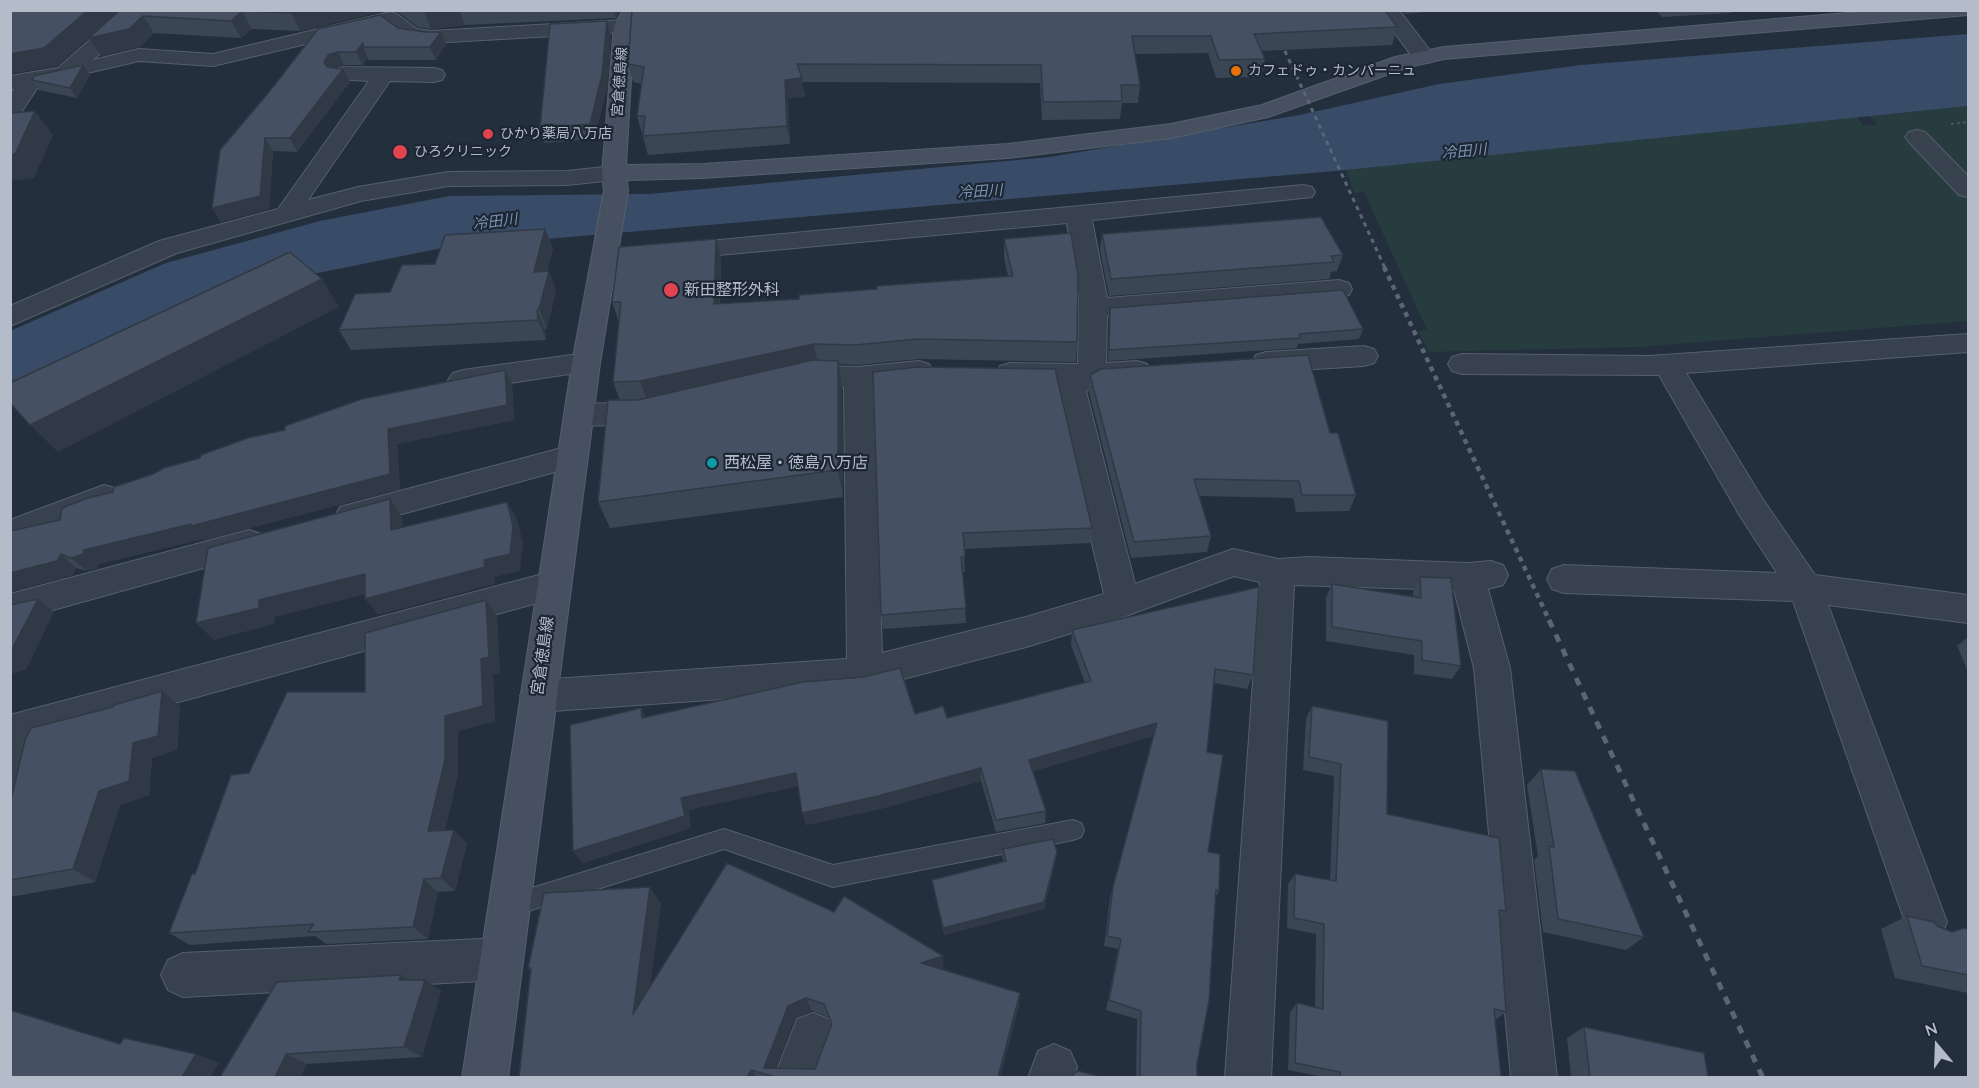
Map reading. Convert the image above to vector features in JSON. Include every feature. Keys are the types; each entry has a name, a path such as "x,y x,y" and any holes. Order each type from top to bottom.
{"street":[{"path":"65,73 137,10"},
{"path":"10,112 21,81 139,55 213,60 390,18 410,10"},
{"path":"1389,10 1424,57"},
{"path":"10,317 168,247 358,194 448,179 567,178 615,182 703,171 1008,151 1171,131 1268,110 1327,91 1362,75 1444,53 1818,16 1964,10"},
{"path":"390,18 411,35 431,37 628,18"},
{"name":"宮倉徳島線","path":"485,1077 586,363 623,250 615,182 628,18"},
{"path":"344,74 434,75"},
{"path":"287,213 383,76"},
{"path":"1917,137 1968,190"},
{"path":"623,250 1078,214 1303,192"},
{"path":"1078,214 1093,296 1092,374"},
{"path":"1092,308 1339,289"},
{"path":"1462,364 1668,365 1968,343"},
{"path":"1246,364 1364,356"},
{"path":"432,387 485,376 586,363"},
{"path":"1668,365 1751,507 1806,588 1926,922"},
{"path":"988,372 1092,374 1163,369"},
{"path":"765,388 818,376 858,377 942,372"},
{"path":"1092,374 1070,387 1123,603"},
{"path":"858,377 865,673"},
{"path":"579,415 647,414 679,407"},
{"path":"320,524 573,456"},
{"path":"10,534 132,485"},
{"path":"10,608 274,537"},
{"path":"538,696 865,673 1026,632 1123,603 1233,562 1278,573 1309,571 1479,576 1492,668 1534,1077"},
{"path":"1248,1077 1278,573"},
{"path":"1564,579 1806,588 1968,609"},
{"path":"10,785 25,729 554,585"},
{"path":"183,975 502,959"},
{"path":"797,1077 813,1035"}],"lane":[{"path":"508,906 724,839 833,876 1073,830"}],"green space":[{"path":"1968,106 1968,321 1637,347 1429,352 1418,331 1427,330 1364,192 1354,193 1346,170 1855,114 1863,126 1878,125 1869,116"}],"water":[{"name":"冷田川","path":"1968,34 1968,106 1346,170 442,248 243,288 11,396 10,331 166,263 320,221 449,196 649,194 1050,157 1300,115 1439,84 1581,65"}],"building":[{"path":"10,10 88,10 44,48 10,54"},
{"path":"120,10 304,10 291,13 242,11 231,21 143,16 129,29 89,38"},
{"path":"632,10 1385,10 1397,27 1254,34 1265,59 1219,60 1211,36 1132,36 1140,85 1121,85 1122,101 1043,102 1041,65 797,64 802,78 785,80 787,126 643,136 645,116 637,116 644,67 628,64"},
{"path":"380,15 398,28 441,32 430,47 363,47 363,43 356,52 338,52 328,55 324,62 327,67 343,69 290,138 265,138 260,196 212,208 220,150 318,29"},
{"path":"607,21 602,75 590,124 540,128 550,24"},
{"path":"83,65 70,88 32,80 34,76"},
{"path":"35,111 15,154 10,154 10,113"},
{"path":"1321,217 1343,255 1331,256 1334,262 1111,279 1102,234"},
{"path":"545,229 534,272 549,271 537,310 538,320 339,330 355,294 390,292 402,265 435,264 445,235"},
{"path":"1071,233 1078,276 1077,342 917,339 855,345 814,344 640,381 613,382 621,302 612,302 619,247 716,239 714,304 799,299 799,295 877,289 877,286 1013,276 1004,239"},
{"path":"290,252 322,279 30,425 10,403 10,383"},
{"path":"1343,290 1363,329 1299,334 1300,338 1109,350 1110,308"},
{"path":"1308,355 1330,433 1338,433 1356,495 1302,495 1299,481 1194,479 1211,536 1134,542 1090,375 1101,369"},
{"name":"西松屋・徳島八万店","path":"813,360 838,361 838,470 598,502 608,400 638,400"},
{"path":"918,367 1055,369 1092,528 963,533 965,556 961,557 966,608 881,615 873,372"},
{"path":"505,370 507,405 388,429 390,474 191,526 191,524 84,550 83,554 71,558 61,554 57,561 10,573 10,531 60,520 62,508 113,492 114,487 164,468 200,458 201,455 248,438 285,430 285,426 362,399"},
{"path":"390,499 391,530 507,502 513,526 510,554 484,560 485,567 365,599 365,574 259,600 259,608 196,623 208,548"},
{"path":"1420,577 1451,578 1461,666 1422,660 1422,641 1332,627 1332,584 1421,598"},
{"path":"1259,587 1253,675 1215,669 1207,752 1223,755 1208,852 1220,854 1219,891 1216,890 1209,1001 1197,1064 1197,1077 1140,1077 1141,1011 1109,1000 1121,939 1107,936 1113,887 1157,723 1029,760 1046,811 996,820 981,768 878,796 802,813 796,773 681,798 685,816 573,851 570,725 641,708 642,718 803,682 863,677 900,668 915,714 943,706 947,718 1091,681 1072,630"},
{"path":"38,599 10,653 10,605"},
{"path":"486,600 489,657 481,659 483,706 445,716 445,760 428,831 454,830 441,878 424,879 413,927 308,932 314,924 169,933 192,874 195,874 231,775 249,773 287,692 365,692 365,633"},
{"path":"162,691 158,736 133,743 129,781 99,791 73,869 10,880 10,804 25,740 31,728 113,707"},
{"path":"1312,706 1388,721 1387,814 1499,838 1506,911 1499,910 1506,1012 1494,1009 1501,1077 1340,1077 1340,1072 1295,1063 1297,1003 1323,1009 1324,924 1294,918 1295,874 1336,881 1341,764 1309,757"},
{"path":"1541,769 1575,771 1644,937 1558,919 1549,846 1554,847"},
{"path":"1053,839 1057,852 1044,902 943,928 932,880 1006,861 1003,849"},
{"path":"727,863 834,912 844,896 943,956 921,963 1020,993 998,1077 775,1077 751,1070 747,1077 519,1077 531,968 528,968 544,893 650,887 633,1014","holes":["806,998 824,1004 832,1024 815,1069 764,1068 788,1006"]},
{"path":"1907,916 1934,922 1937,926 1952,932 1968,929 1968,975 1922,966"},
{"path":"401,975 399,980 425,980 404,1047 286,1054 275,1077 220,1077 277,982"},
{"path":"10,1010 120,1044 124,1038 196,1054 182,1077 10,1077"},
{"path":"1584,1027 1704,1053 1708,1077 1590,1077"},
{"path":"1078,1071 1102,1077 1073,1077"}],"railway":[{"path":"1266,10 1385,268"},
{"path":"1384,267 1550,622"},
{"path":"1549,620 1763,1078"}],"place":[{"name":"カフェドゥ・カンパーニュ","path":"1236,71"},
{"name":"ひかり薬局八万店","path":"488,134"},
{"name":"ひろクリニック","path":"400,152"},
{"name":"新田整形外科","path":"671,290"},
{"name":"西松屋・徳島八万店","path":"712,463"}]}
